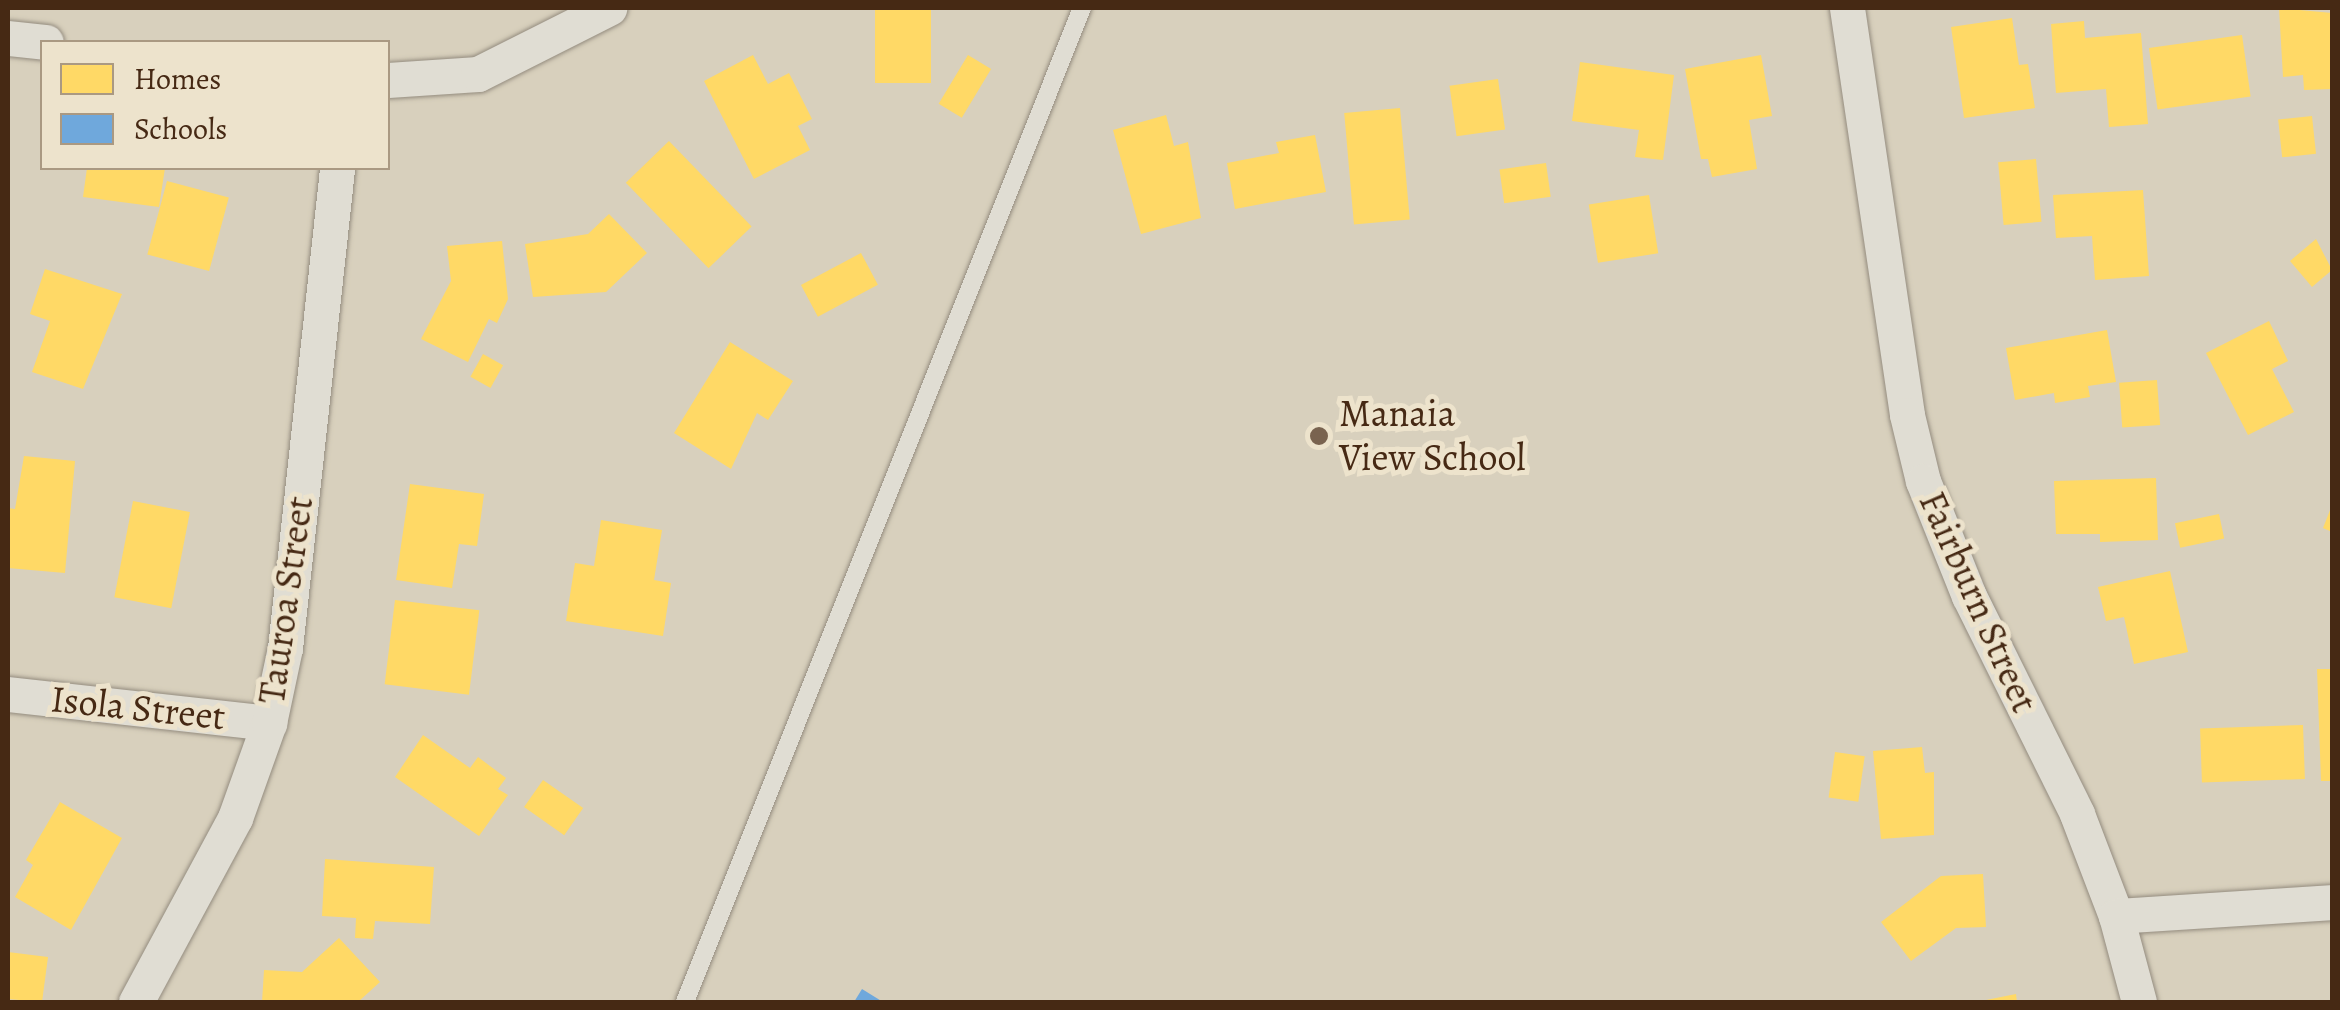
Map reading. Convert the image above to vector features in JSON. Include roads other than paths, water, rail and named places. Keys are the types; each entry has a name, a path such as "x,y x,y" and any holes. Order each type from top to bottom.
{"street":[{"path":"390,80 478,74 609,8"},
{"name":"Fairburn Street","path":"1847,8 1907,415 1923,480 1969,596 2078,814 2116,916 2138,1002"},
{"path":"8,38 40,41"},
{"name":"Tauroa Street","path":"136,1002 235,818 269,723 285,648 337,170"},
{"name":"Isola Street","path":"8,694 269,723"},
{"path":"2116,916 2332,902"}],"lane":[{"path":"686,1002 1082,8"}],"place":[{"name":"Manaia View School","path":"1319,436"}]}
